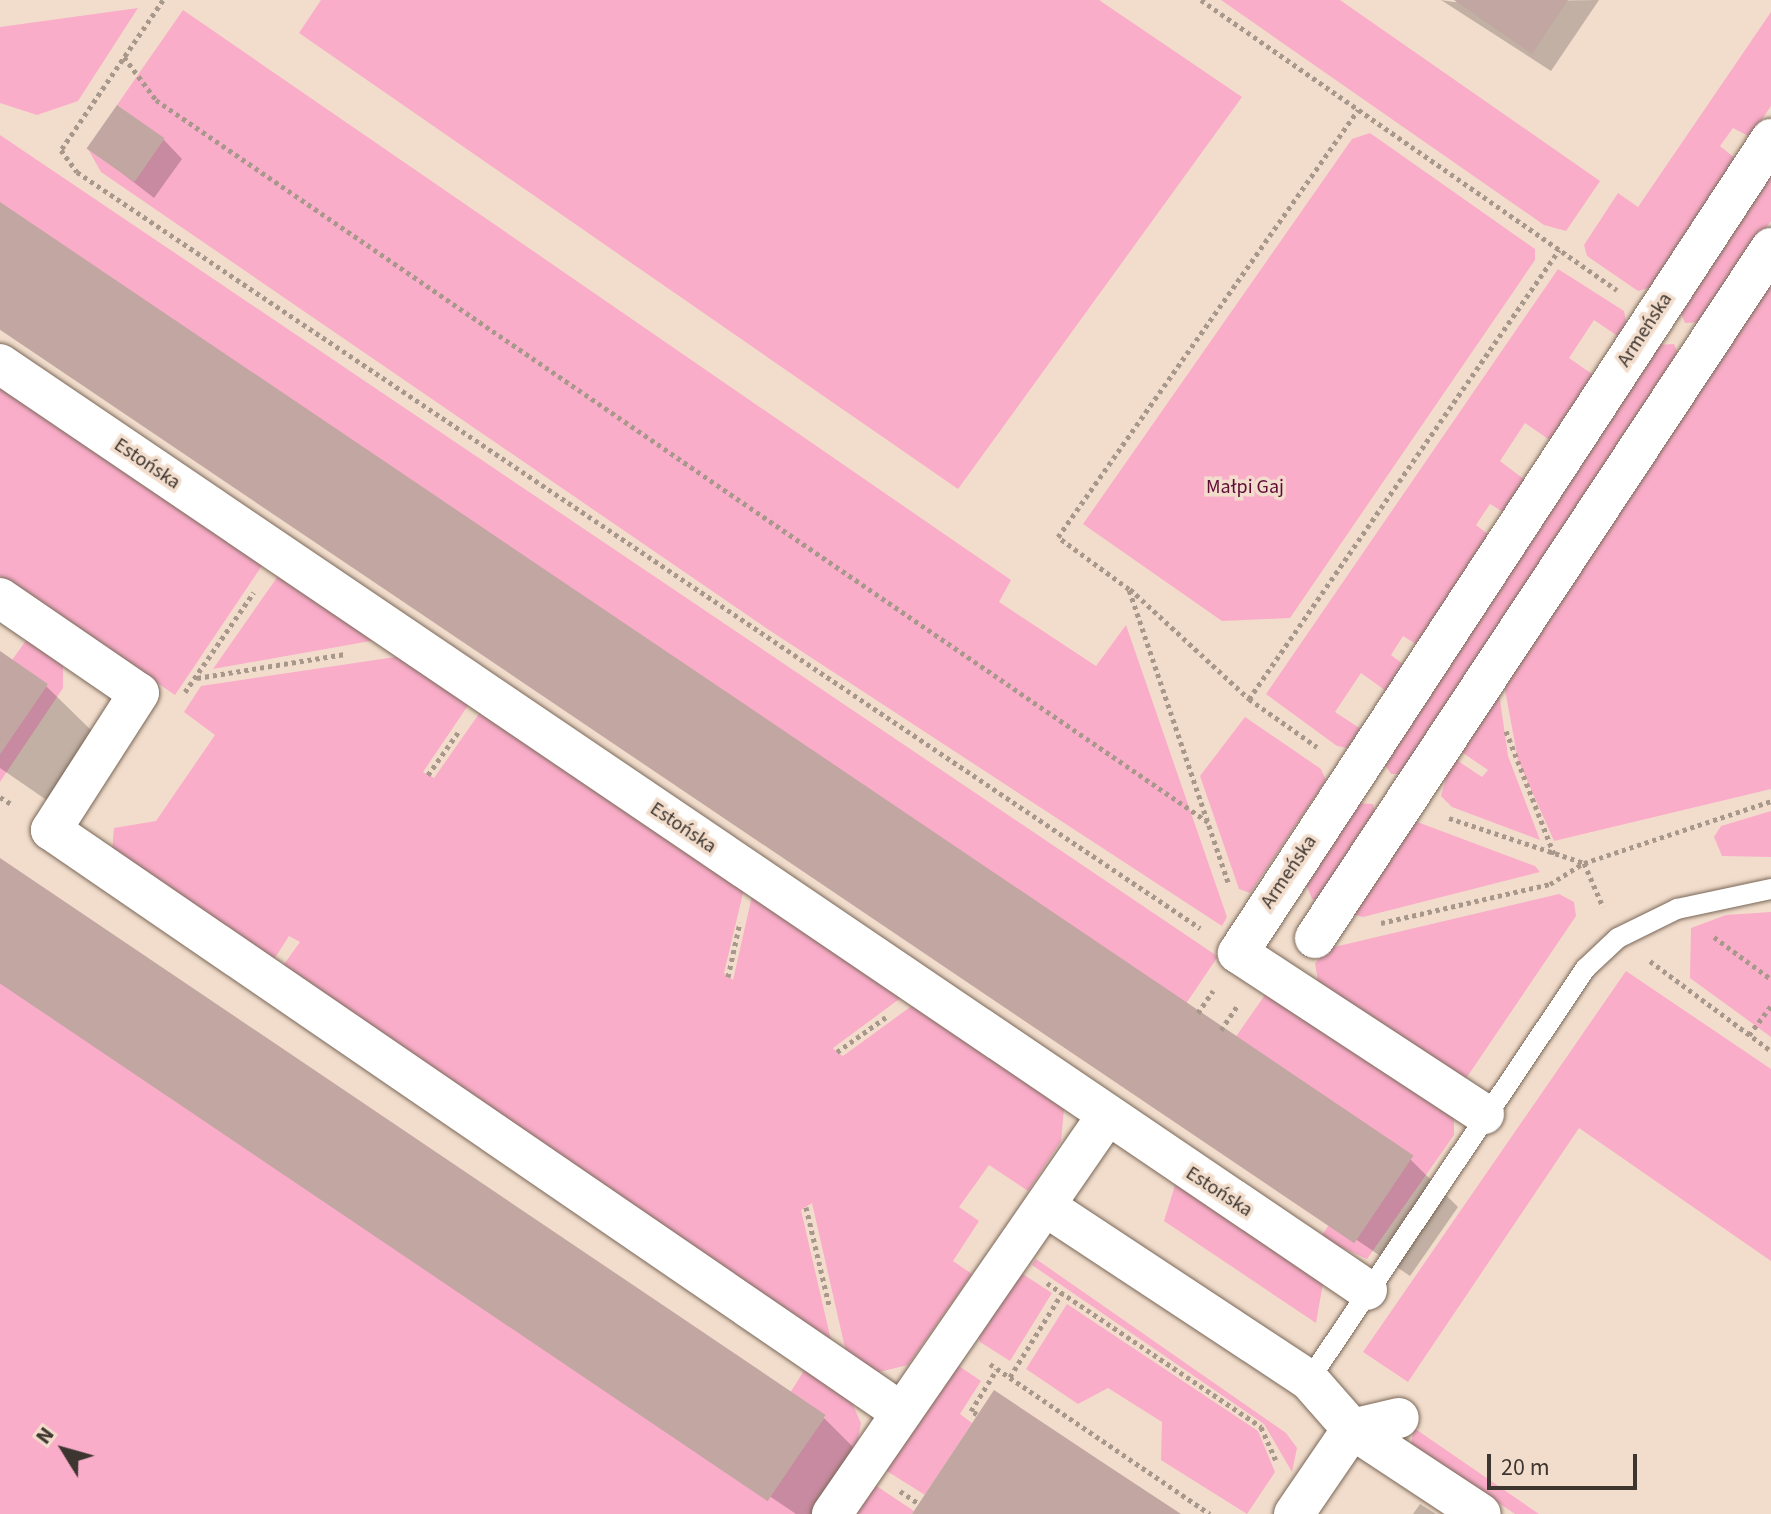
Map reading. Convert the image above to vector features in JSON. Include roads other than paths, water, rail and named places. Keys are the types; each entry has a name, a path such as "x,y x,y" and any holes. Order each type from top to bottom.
{"street":[{"name":"Armeńska","path":"1484,1114 1247,936 1771,139"},
{"path":"1315,938 1771,248"},
{"name":"Estońska","path":"0,364 1367,1290"},
{"path":"0,598 139,693 51,830 901,1412"},
{"path":"832,1514 1107,1116"},
{"path":"1045,1206 1309,1380 1352,1429 1481,1514"},
{"path":"1294,1514 1352,1429 1399,1418"}],"lane":[{"path":"1309,1380 1484,1114 1586,968 1618,938 1677,909 1771,889"}],"park label":[{"name":"Małpi Gaj","path":"1245,487"}]}
